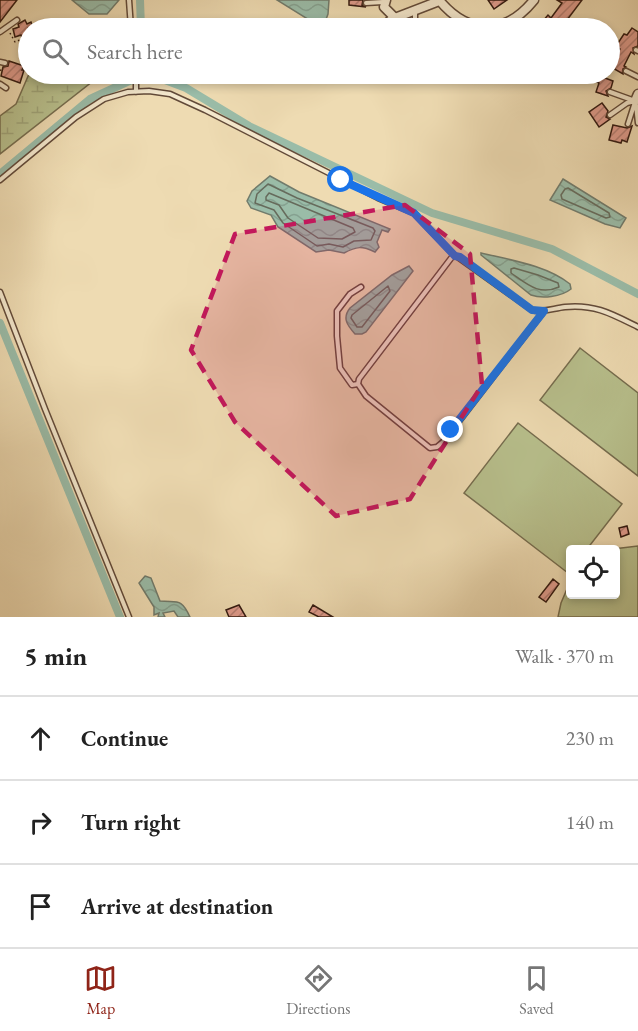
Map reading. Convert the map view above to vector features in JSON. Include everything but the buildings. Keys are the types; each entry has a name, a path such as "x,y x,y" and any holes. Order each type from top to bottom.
{"street":[{"path":"386,0 384,7 395,18 439,0 457,18"},
{"path":"515,18 534,0"}],"lane":[{"path":"129,0 130,18"},
{"path":"366,3 386,0"},
{"path":"415,10 415,18"},
{"path":"0,32 17,20"},
{"path":"626,71 638,77"},
{"path":"0,84 6,88"},
{"path":"136,84 136,91"},
{"path":"0,180 76,117 104,99 136,91 170,94 206,110 341,180 414,213 455,256 460,257 532,310 596,307 638,327"},
{"path":"610,92 637,98"},
{"path":"610,116 637,98"},
{"path":"637,98 638,123"},
{"path":"628,124 637,98"},
{"path":"357,384 455,256"},
{"path":"357,384 352,385 340,368 337,311 350,294 361,287"},
{"path":"0,292 129,617"},
{"path":"357,384 366,396 430,448 436,447 544,311"}],"path":[{"path":"7,27 15,42 18,41"}],"highlighted area":[{"path":"405,205 470,254 482,385 410,499 336,516 235,422 191,350 235,234"}],"green space":[{"path":"25,84 89,84 0,154 0,116 16,104"},
{"path":"580,348 638,393 638,476 540,400"},
{"path":"518,423 622,504 590,545 566,545 566,571 464,493"},
{"path":"638,546 638,617 558,617 566,591 566,599 620,599 620,548"}],"water":[{"path":"72,0 119,0 107,14 89,14"},
{"path":"277,0 329,0 326,18 306,18"},
{"path":"270,176 299,192 390,229 388,232 382,230 377,242 379,247 375,252 360,248 344,253 329,250 316,252 278,227 271,215 251,208 247,201 252,191"},
{"path":"563,179 626,218 620,228 605,224 550,200"},
{"path":"481,253 550,272 570,284 571,289 551,296 531,295"},
{"path":"409,266 413,271 366,332 355,334 346,321 350,308 392,275"},
{"path":"145,576 151,578 160,601 178,602 184,606 190,617 178,617 174,611 163,613 165,617 158,617 159,613 154,615 154,607 139,583"}],"waterway":[{"path":"140,0 141,18"},
{"path":"0,174 90,99 123,84"},
{"path":"175,84 249,126 432,213 552,249 638,294"},
{"path":"0,323 120,617"}],"route":[{"path":"341,180 414,213 455,256 460,257 532,310 544,311 451,430"}]}
